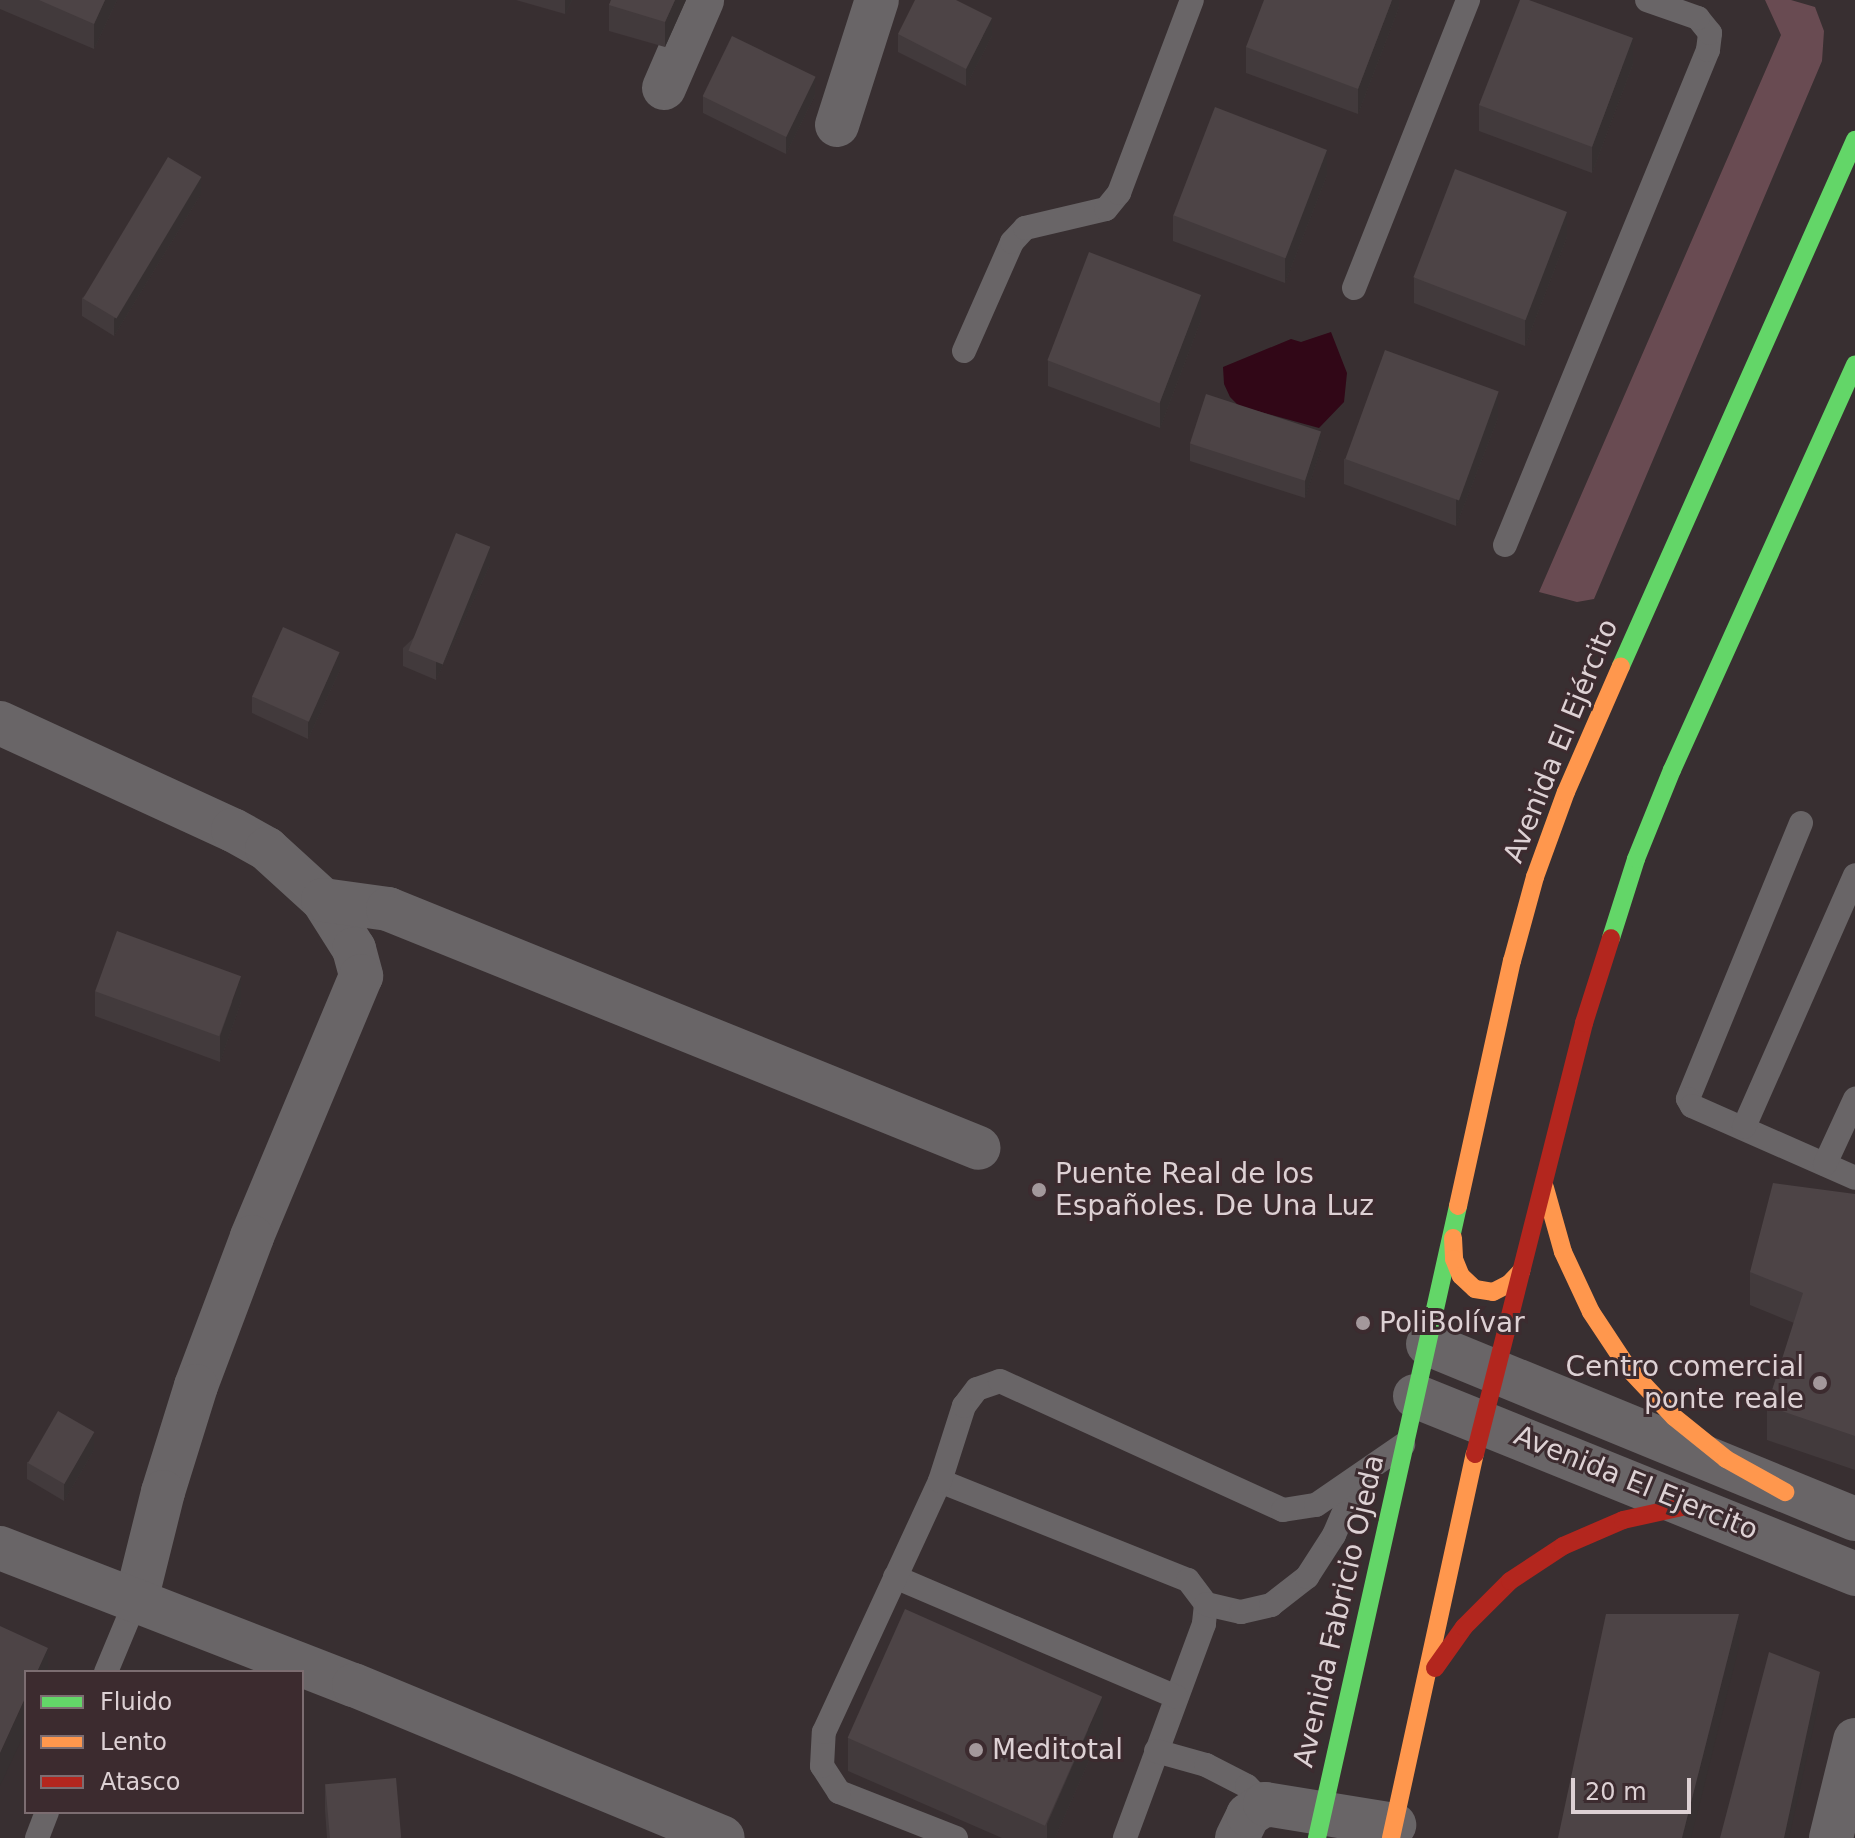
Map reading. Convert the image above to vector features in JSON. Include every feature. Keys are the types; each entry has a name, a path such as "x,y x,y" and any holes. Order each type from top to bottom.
{"street":[{"path":"664,88 702,0"},
{"path":"837,125 877,0"},
{"name":"Avenida El Ejército","path":"1415,1396 1453,1238 1512,961 1535,877 1566,792 1855,140"},
{"path":"1237,1838 1248,1815 1265,1804 1319,1826 1392,1832 1482,1421 1545,1188 1584,1023 1636,859 1672,770 1855,364"},
{"path":"0,723 233,830 267,849 323,900 354,949 361,976 252,1237 200,1374 163,1492 136,1600"},
{"path":"323,900 388,909 979,1148"},
{"path":"1545,1188 1563,1252 1591,1312 1628,1368 1684,1426 1726,1459 1785,1492"},
{"path":"1453,1238 1454,1259 1461,1276 1475,1289 1493,1292 1509,1284 1521,1271"},
{"name":"Avenida El Ejercito","path":"1428,1344 1855,1519"},
{"name":"Avenida El Ejercito","path":"1415,1396 1686,1506 1771,1537 1855,1574"},
{"name":"Avenida Fabricio Ojeda","path":"1319,1826 1415,1396"},
{"path":"1427,1680 1464,1627 1501,1590 1563,1546 1623,1520 1686,1506"},
{"path":"0,1548 354,1685 723,1838"},
{"path":"1831,1838 1853,1757"}],"lane":[{"path":"964,351 1012,242 1025,228 1106,209 1119,193 1192,0"},
{"path":"1354,288 1468,0"},
{"path":"1505,545 1708,50 1710,33 1698,18 1647,0"},
{"path":"1801,823 1688,1099 1692,1106 1855,1178"},
{"path":"1744,1127 1855,875"},
{"path":"1825,1164 1855,1099"},
{"path":"956,1838 839,1792 822,1766 824,1732 940,1481 964,1406 977,1389 1000,1381 1283,1510 1316,1505 1405,1444"},
{"path":"940,1481 1188,1580 1206,1604 1241,1612 1271,1605 1307,1577 1334,1535 1358,1479"},
{"path":"895,1577 1177,1697"},
{"path":"107,1670 136,1600"},
{"path":"1125,1838 1204,1624 1206,1604"},
{"path":"1156,1751 1206,1765 1247,1786 1265,1804"},
{"path":"37,1838 46,1814"}],"shaded area":[{"path":"1765,0 1791,0 1815,7 1824,31 1822,61 1594,599 1577,602 1539,592 1781,35"},
{"path":"1331,332 1347,373 1344,402 1319,428 1239,406 1230,397 1224,384 1223,367 1291,339 1301,342"}],"building":[{"path":"39,0 105,0 94,24"},
{"path":"611,0 675,0 665,22 609,5"},
{"path":"915,0 956,0 992,18 966,69 898,34"},
{"path":"1264,0 1392,0 1358,89 1246,47"},
{"path":"1520,0 1529,0 1633,38 1592,147 1479,105"},
{"path":"732,36 816,77 786,137 703,96"},
{"path":"1215,107 1327,150 1285,258 1173,215"},
{"path":"168,157 201,177 116,319 83,298"},
{"path":"1455,169 1567,212 1525,320 1413,277"},
{"path":"1089,252 1201,295 1159,403 1047,360"},
{"path":"1385,350 1499,391 1459,500 1345,459"},
{"path":"1206,394 1321,431 1305,481 1190,443"},
{"path":"456,533 490,547 443,665 408,651"},
{"path":"283,627 340,652 309,722 252,696"},
{"path":"117,931 241,976 219,1036 95,991"},
{"name":"Centro comercial ponte reale","path":"1773,1183 1855,1194 1855,1436 1767,1406 1803,1293 1750,1272"},
{"path":"58,1411 94,1432 64,1484 28,1463"},
{"name":"Meditotal","path":"905,1609 1102,1697 1045,1826 848,1738"},
{"path":"1606,1614 1739,1614 1682,1838 1558,1838"},
{"path":"0,1626 48,1648 38,1670 24,1670 24,1700 0,1753"},
{"path":"1769,1652 1820,1672 1784,1838 1720,1838"},
{"path":"396,1778 401,1838 330,1838 325,1784"}],"traffic: fast":[{"path":"1621,666 1855,140"},
{"path":"1611,938 1636,859 1672,770 1855,364"},
{"path":"1317,1838 1458,1206"}],"traffic: slow":[{"path":"1458,1206 1512,961 1535,877 1566,792 1621,666"},
{"path":"1545,1188 1563,1252 1591,1312 1628,1368 1674,1417 1726,1459 1785,1492"},
{"path":"1453,1238 1454,1259 1461,1276 1475,1289 1493,1292 1509,1284 1521,1271"},
{"path":"1391,1838 1475,1454"}],"traffic: jam":[{"path":"1475,1454 1584,1023 1611,938"},
{"path":"1435,1668 1464,1627 1510,1581 1563,1546 1623,1520 1686,1506"}],"place":[{"name":"Puente Real de los Españoles. De Una Luz","path":"1039,1190"},
{"name":"PoliBolívar","path":"1363,1323"},
{"name":"Centro comercial ponte reale","path":"1820,1383"},
{"name":"Meditotal","path":"976,1750"}]}
